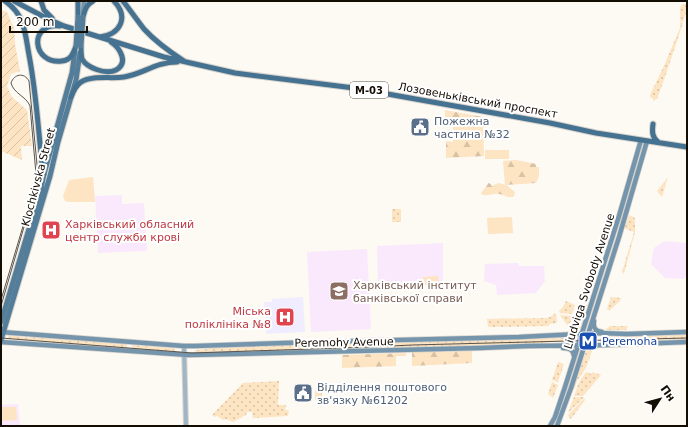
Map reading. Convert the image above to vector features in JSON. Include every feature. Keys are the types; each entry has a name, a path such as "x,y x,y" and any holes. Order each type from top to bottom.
{"highway":[{"path":"5,1 20,17 26,35 44,174"},
{"name":"Лозовеньківський проспект","path":"14,1 48,19 71,28 188,63 235,73 354,88 550,123 596,133 687,147"},
{"path":"41,1 43,9 49,16 71,28"},
{"path":"78,1 80,17"},
{"path":"80,17 86,6 92,1"},
{"path":"99,37 106,36 118,29 122,17 119,8 114,1"},
{"path":"123,1 149,34 188,63"},
{"path":"71,28 53,26 46,27 39,35 39,48 45,58 53,61 62,61 71,57 78,46"},
{"path":"78,46 84,61 88,65 103,71 116,70 121,63 121,52 115,45 99,37"},
{"path":"71,97 77,85 85,80 127,76 166,63 188,63"},
{"path":"653,124 653,135 659,143"}],"main road":[{"path":"80,17 84,1"},
{"name":"Klochkivska Street","path":"1,341 2,332 25,262 50,176 77,76 80,17"},
{"name":"Klochkivska Street","path":"1,322 34,215 72,74 78,46"},
{"name":"Liudviga Svobody Avenue","path":"550,426 555,417 619,216 640,140"},
{"name":"Liudviga Svobody Avenue","path":"557,426 595,313 648,141"},
{"path":"595,313 593,326 597,331 625,332 627,334"},
{"name":"Peremohy Avenue","path":"2,332 184,346 687,332"},
{"name":"Peremohy Avenue","path":"1,341 184,355 687,342"},
{"path":"533,346 546,348 568,348 573,351 574,358"}],"street":[{"path":"184,346 186,426"}],"shaded area":[{"path":"122,195 122,204 144,203 147,251 98,253 95,196"},
{"path":"665,241 687,243 687,275 684,279 665,278 651,264 654,248"},
{"path":"443,243 443,284 378,288 377,246"},
{"name":"Харківський інститут банківської справи","path":"367,249 371,329 311,332 307,252"},
{"path":"518,263 519,266 544,266 545,281 536,293 497,295 496,285 484,281 485,264"},
{"name":"Міська поліклініка №8","path":"303,297 305,332 266,334 264,302 272,302 272,299"},
{"path":"18,404 20,426 1,426 1,405"}],"green space":[{"path":"682,4 687,5 683,22 680,21 680,8"},
{"path":"1,10 7,12 14,28 15,44 20,71 11,74 7,86 12,97 27,110 32,146 21,146 22,160 1,151"},
{"path":"680,22 683,23 665,77 657,99 653,101 653,98 651,98 650,95 680,28"},
{"path":"445,110 483,117 484,156 446,158 446,141 453,142 453,123 445,122"},
{"path":"485,150 509,150 509,159 485,159"},
{"path":"516,160 536,164 536,167 539,167 539,176 536,183 506,185 515,192 513,197 497,194 481,194 488,183 491,184 491,186 499,183 505,185 503,161"},
{"path":"93,177 95,202 65,201 63,196 69,180"},
{"path":"668,177 662,197 657,191"},
{"path":"392,209 401,209 401,222 392,222"},
{"path":"629,215 635,218 635,232 624,274 622,272 634,232 624,228"},
{"path":"512,217 513,233 488,234 487,218"},
{"path":"438,276 439,284 423,285 423,277"},
{"path":"611,297 621,298 620,301 609,311 607,309"},
{"path":"566,301 575,305 572,314 560,313 559,311"},
{"path":"589,304 580,330 569,331 569,327 575,314 578,314 580,308"},
{"path":"556,313 557,323 549,324 549,326 488,327 487,319 546,318"},
{"path":"560,315 572,316 570,323 567,325"},
{"path":"610,326 628,326 626,330 605,330"},
{"path":"687,334 687,340 667,341 670,335"},
{"path":"8,335 30,338 30,336 127,344 127,350 9,339"},
{"path":"669,335 666,340 600,342 600,338"},
{"path":"567,338 567,341 548,342 548,344 314,350 314,346 325,346 325,344"},
{"path":"311,344 312,349 302,351 196,354 195,350 209,348"},
{"path":"132,345 174,348 175,352 132,350"},
{"path":"593,348 586,368 572,391 586,351"},
{"path":"472,351 472,363 412,366 412,352"},
{"path":"406,353 406,356 396,356 396,366 342,368 342,355"},
{"path":"558,362 564,364 558,382 552,380"},
{"path":"586,372 601,375 583,396 574,396 579,382"},
{"path":"279,381 278,405 286,405 285,410 289,410 288,416 253,418 252,412 247,412 246,415 233,422 226,419 223,420 212,415 243,383"},
{"path":"552,382 558,385 553,398 548,394"},
{"path":"322,390 322,400 315,400 315,391"},
{"path":"574,397 584,397 568,413"},
{"path":"584,398 585,400 571,419 568,415"},
{"path":"1,407 16,407 17,420 1,421"}],"tram line":[{"path":"1,300 32,196 36,174 30,106 15,90 11,83 14,78 22,75 29,81 38,175 1,306"},
{"path":"1,338 192,353 412,345 687,338"}],"place":[{"name":"Пожежна частина №32","path":"420,127"},
{"name":"Харківський обласний центр служби крові","path":"51,230"},
{"name":"Харківський інститут банківської справи","path":"339,291"},
{"name":"Міська поліклініка №8","path":"285,317"},
{"name":"Peremoha","path":"588,341"},
{"name":"Відділення поштового зв'язку №61202","path":"303,393"}]}
